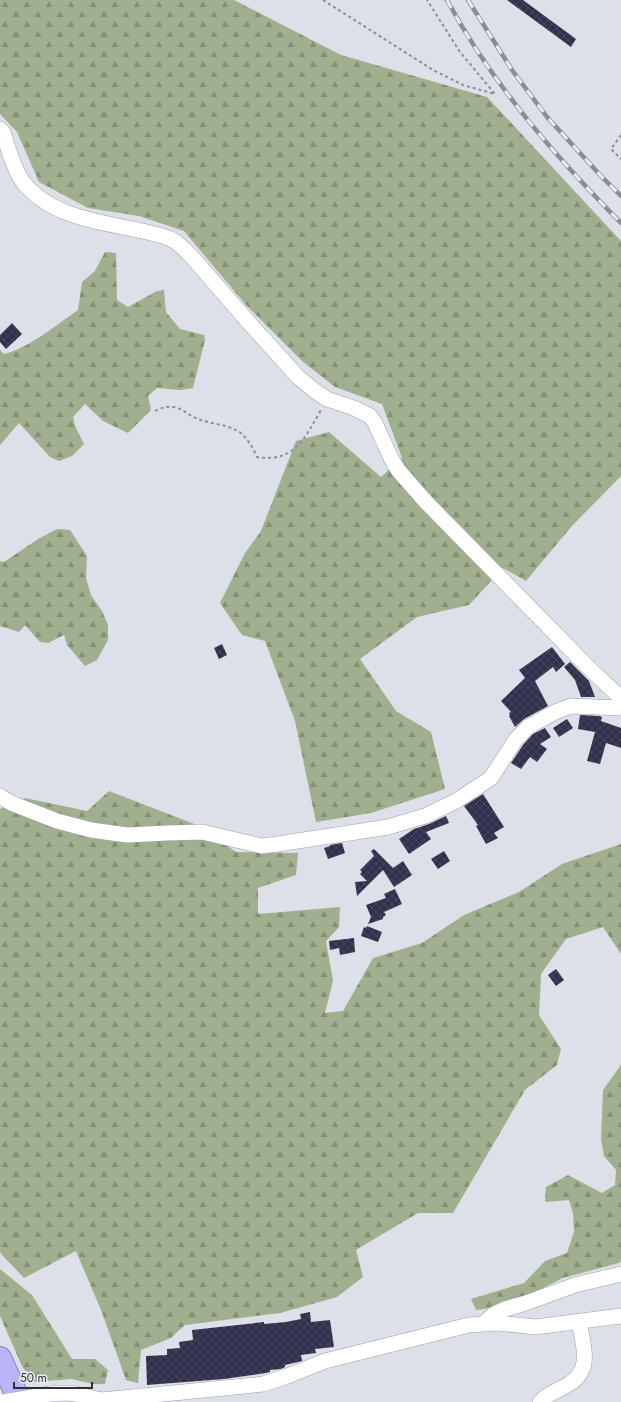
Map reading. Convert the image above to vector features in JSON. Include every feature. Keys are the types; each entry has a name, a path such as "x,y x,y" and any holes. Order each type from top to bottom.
{"highway":[{"path":"0,1358 20,1402"}],"street":[{"path":"0,129 3,132 16,170 23,182 37,197 53,208 98,222 156,234 172,240 181,246 298,377 327,399 354,408 370,416 376,423 391,458 398,470 426,502 621,698"},
{"path":"0,796 11,803 56,821 91,830 127,836 202,832 262,846 278,844 388,827 425,816 456,801 491,778 516,739 528,727 555,712 571,706 621,708"},
{"path":"484,1323 494,1314 505,1309 526,1303 574,1285 621,1274"},
{"path":"2,1401 63,1392 79,1394 102,1400 263,1384 325,1361 469,1325 498,1323 535,1327 621,1316"},
{"path":"540,1402 553,1391 570,1384 578,1377 584,1368 585,1353 579,1322"}],"path":[{"path":"323,0 433,70 463,85 496,94 460,52 428,0"},
{"path":"621,135 610,149 621,159"},
{"path":"155,411 171,406 179,408 210,424 227,426 241,434 252,446 257,457 268,459 283,456 299,446 327,399"}],"green space":[{"path":"0,0 234,0 341,55 487,97 621,241 621,476 571,527 526,581 503,568 469,605 417,617 360,659 396,711 431,732 445,789 371,813 316,822 295,721 265,641 242,635 220,603 245,553 261,531 296,441 329,432 381,477 402,458 382,404 335,387 302,361 246,305 184,231 139,216 88,208 39,182 17,132 0,114"},
{"path":"105,252 116,253 117,300 128,307 157,291 164,290 166,312 180,329 204,335 205,340 193,388 180,390 157,388 148,396 151,410 128,433 103,421 85,404 73,417 75,426 84,444 72,456 59,461 50,457 19,423 0,445 0,350 4,354 32,342 78,310 82,282 95,271"},
{"path":"57,529 70,530 87,556 86,578 91,595 102,611 108,625 108,640 97,660 85,666 67,645 64,635 48,643 40,642 25,625 19,632 0,626 0,561 4,562 38,539"},
{"path":"109,791 197,825 236,852 298,853 296,875 258,888 258,914 340,907 339,927 326,941 333,981 325,1013 343,1011 373,958 422,943 464,915 519,892 562,864 621,844 621,954 603,927 566,939 541,974 539,1015 561,1049 557,1065 525,1090 453,1213 418,1213 356,1250 363,1277 337,1297 280,1313 185,1325 171,1338 141,1350 138,1383 126,1380 101,1310 76,1251 24,1278 0,1252 0,809 25,798 87,811"},
{"path":"621,1065 621,1261 619,1263 563,1278 531,1294 494,1308 476,1310 471,1299 524,1283 545,1261 567,1253 574,1232 573,1213 569,1200 545,1202 546,1187 568,1175 602,1193 615,1185 616,1170 604,1156 601,1139 603,1090"},
{"path":"0,1269 32,1295 72,1359 95,1359 108,1370 105,1384 92,1384 72,1379 32,1382 22,1366 0,1316"}],"building":[{"path":"507,0 523,0 576,39 571,47"},
{"path":"12,323 22,334 6,349 0,342 0,335"},
{"path":"222,644 227,655 219,659 214,648"},
{"path":"552,647 565,664 556,672 553,667 535,681 548,706 524,719 515,727 509,716 509,713 511,712 501,701 525,678 519,670"},
{"path":"570,662 589,681 595,697 581,697 575,680 564,667"},
{"path":"580,715 599,716 602,717 601,721 621,728 621,748 606,743 600,764 587,761 595,732 578,729"},
{"path":"567,719 573,728 559,737 553,728"},
{"path":"545,728 551,737 540,744 547,749 537,762 530,757 521,769 511,763 523,745 533,734"},
{"path":"483,794 504,827 494,833 498,838 486,844 476,826 478,825 464,806"},
{"path":"446,816 449,823 426,832 431,839 409,854 399,839 414,829"},
{"path":"342,843 345,853 328,859 324,848 330,845"},
{"path":"374,849 393,868 403,861 412,875 394,887 383,870 357,896 355,882 367,881 360,874 362,872 360,870 374,856 371,851"},
{"path":"444,851 450,861 438,869 431,859"},
{"path":"395,889 402,904 384,912 386,915 383,919 368,924 371,917 366,905 386,898 384,894"},
{"path":"367,926 382,932 378,942 361,936 364,927 366,928"},
{"path":"354,938 355,952 340,955 339,948 330,950 329,941"},
{"path":"556,969 564,980 556,986 548,975"},
{"path":"310,1312 311,1322 330,1320 334,1347 315,1349 316,1353 301,1355 302,1361 285,1365 285,1367 281,1369 270,1370 270,1372 266,1373 224,1379 147,1385 146,1356 167,1355 167,1349 180,1348 179,1342 193,1340 192,1330 264,1322 264,1324 286,1322 301,1319 300,1314"}],"railway":[{"path":"447,0 465,31 504,90 572,172 621,223"},
{"path":"468,0 512,70 547,117 621,196"}]}
